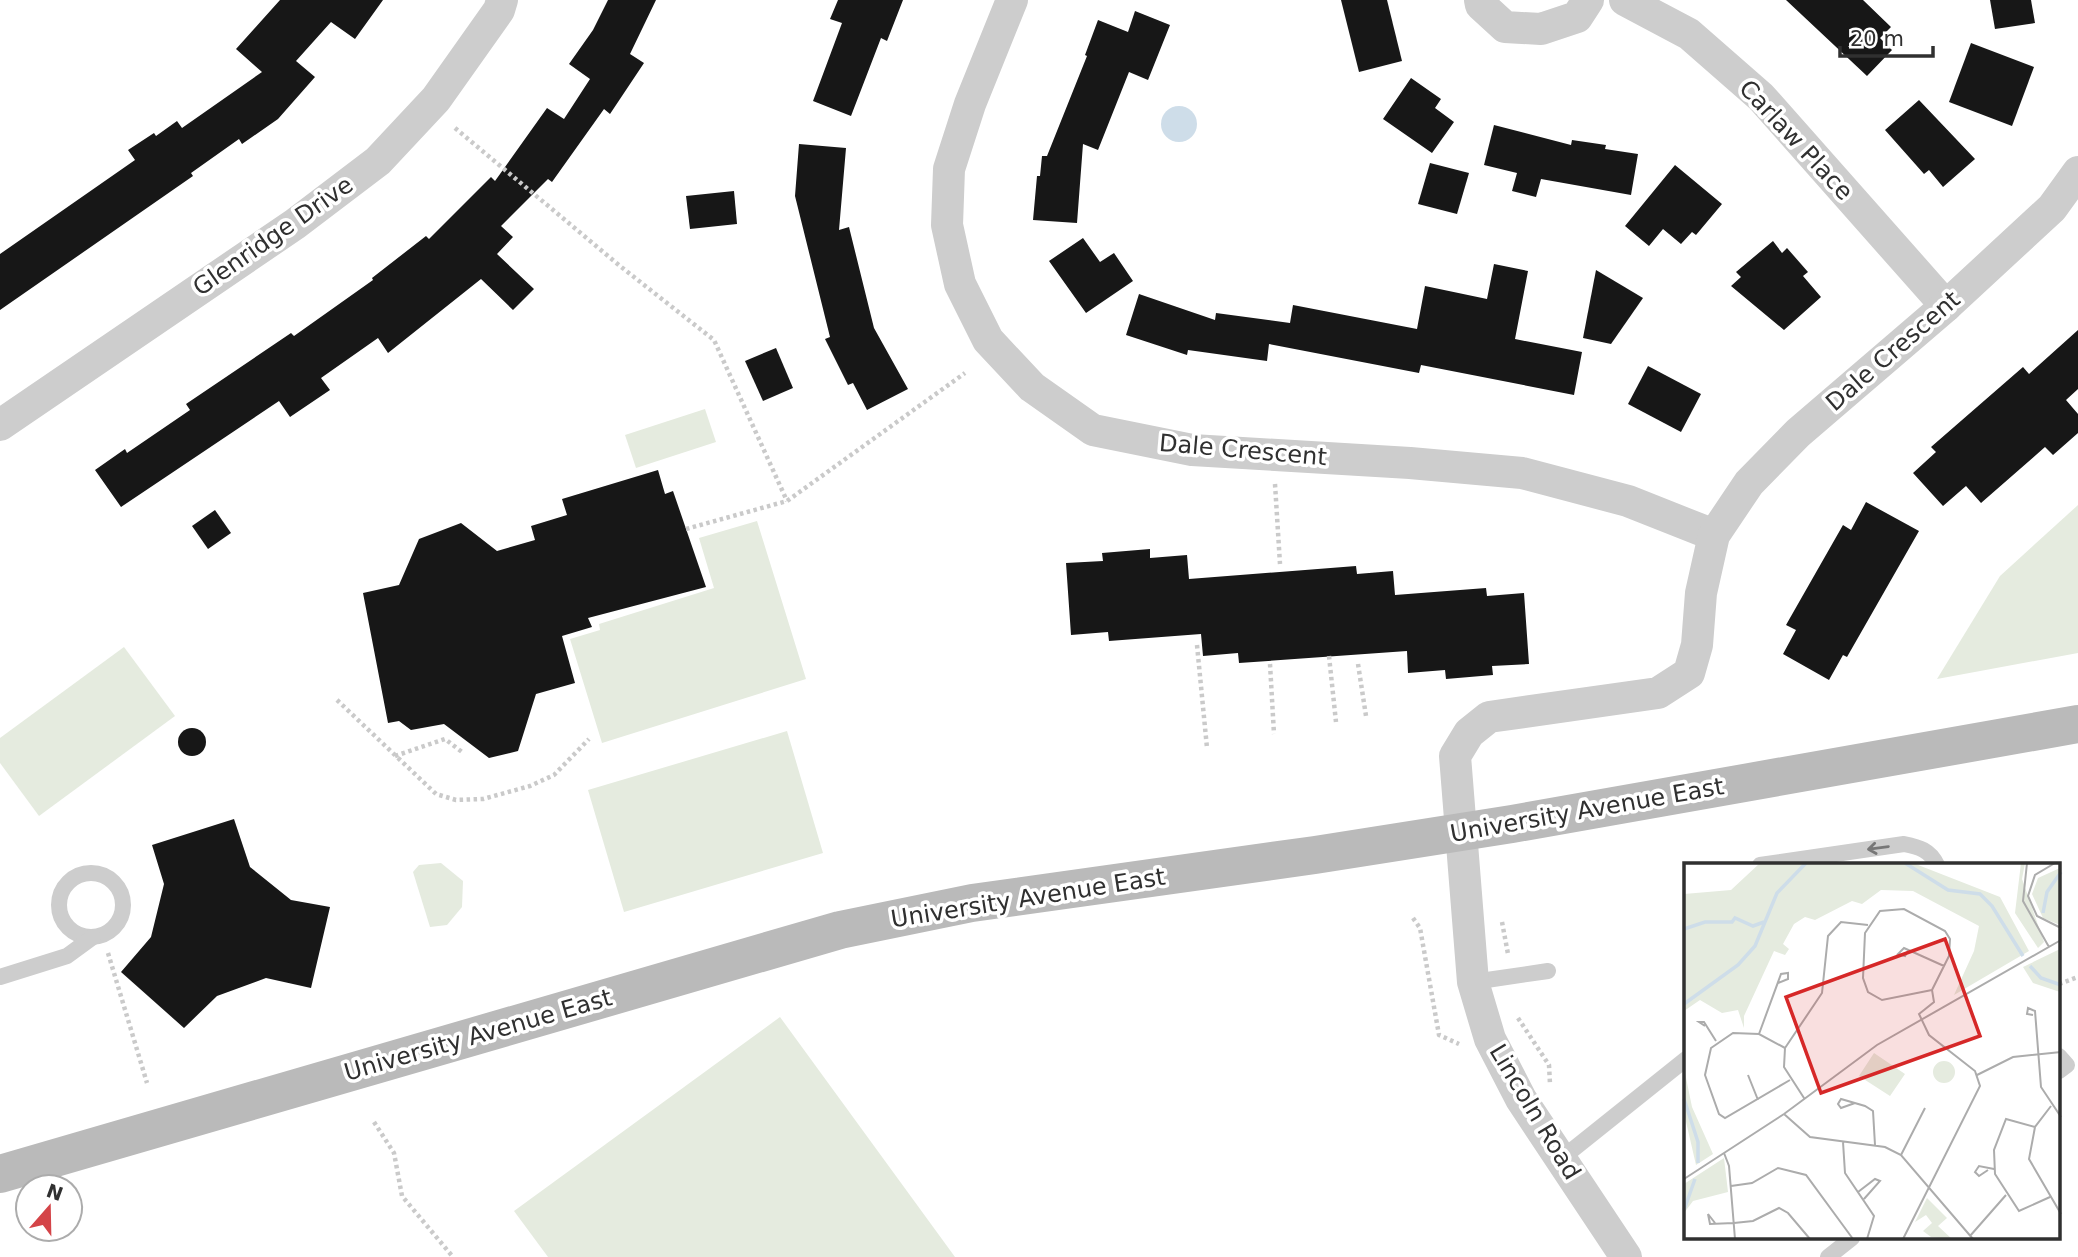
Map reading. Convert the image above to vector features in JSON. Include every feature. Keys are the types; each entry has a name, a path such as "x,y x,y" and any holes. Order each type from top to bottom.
{"main road":[{"name":"University Avenue East","path":"0,1174 841,930 972,903 1315,855 2078,724"}],"street":[{"name":"Glenridge Drive","path":"0,425 295,224 378,161 436,99 499,10 502,0"},
{"name":"Dale Crescent","path":"1012,0 970,104 949,169 947,225 960,284 988,340 1032,387 1093,430 1192,450 1521,473 1628,501 1714,535"},
{"path":"1480,0 1481,5 1505,27 1542,29 1577,17 1588,0"},
{"name":"Carlaw Place","path":"1625,0 1689,34 1761,97 1946,306"},
{"name":"Dale Crescent","path":"1461,831 1455,756 1469,733 1489,717 1658,693 1689,673 1697,645 1700,593 1714,535 1749,483 1798,433 1946,306 2052,208 2078,172"},
{"name":"Lincoln Road","path":"1461,831 1473,982 1490,1039 1521,1099 1626,1257"}],"lane":[{"path":"1774,863 1904,844 1920,847 1933,857 1936,863"},
{"path":"0,977 67,956 98,936"},
{"path":"1473,982 1548,971"},
{"path":"2060,1057 2067,1065 2060,1070"},
{"path":"1561,1159 1684,1061"},
{"path":"1828,1257 1849,1240"}],"path":[{"path":"455,128 713,340 787,500"},
{"path":"686,529 787,500 965,373"},
{"path":"1273,455 1280,564"},
{"path":"1197,645 1207,748"},
{"path":"1329,656 1336,722"},
{"path":"1270,664 1274,734"},
{"path":"1358,664 1366,716"},
{"path":"337,700 436,794 456,800 483,799 530,786 554,775 589,739"},
{"path":"396,756 445,739 462,752"},
{"path":"1413,918 1420,928 1439,1035"},
{"path":"98,936 147,1083"},
{"path":"2060,984 2078,977"},
{"path":"374,1122 394,1153 402,1196 453,1257"}],"shaded area":[{"path":"705,409 716,442 636,468 625,435"},
{"path":"2078,505 2078,653 1937,679 2000,576"},
{"path":"757,521 806,679 602,743 570,639 600,630 599,624 714,588 699,538"},
{"path":"124,647 175,716 39,816 0,763 0,738"},
{"path":"787,731 823,853 624,912 588,790"},
{"path":"441,863 463,881 462,907 447,925 430,927 413,872 419,865"},
{"path":"780,1017 955,1257 548,1257 514,1211"}],"water":[{"path":"1179,106 1192,111 1197,124 1192,137 1179,142 1166,137 1161,124 1166,111"}],"building":[{"path":"280,0 383,0 355,39 331,22 296,61 315,77 278,119 242,144 239,139 191,173 193,176 0,310 0,254 135,160 128,150 154,133 156,136 177,121 182,128 262,72 236,49"},
{"path":"608,0 656,0 630,54 644,63 610,114 604,109 552,182 548,179 501,226 513,237 497,254 534,289 513,310 481,279 388,353 378,338 321,378 330,390 290,417 279,401 121,507 95,470 125,449 127,453 190,410 186,404 291,333 294,336 373,280 372,278 426,236 429,239 491,177 495,181 547,108 564,119 590,79 569,64 593,30"},
{"path":"838,0 903,0 887,41 881,38 851,116 813,101 842,23 830,19"},
{"path":"1341,0 1387,0 1402,61 1359,72"},
{"path":"1786,0 1863,0 1891,27 1880,38 1892,50 1867,76"},
{"path":"1990,0 2031,0 2035,23 1995,29"},
{"path":"1135,11 1170,25 1148,80 1129,72 1098,150 1083,144 1077,223 1033,220 1037,176 1040,176 1042,156 1047,156 1087,56 1085,55 1098,20 1128,32"},
{"path":"1971,43 2034,67 2012,126 1949,102"},
{"path":"1411,78 1441,99 1435,108 1454,122 1432,153 1383,119"},
{"path":"1919,100 1975,159 1943,187 1929,170 1924,174 1885,130"},
{"path":"1494,125 1571,145 1572,140 1606,145 1605,149 1638,154 1631,195 1541,179 1536,197 1512,191 1517,173 1484,165"},
{"path":"799,144 846,148 839,230 849,227 874,328 908,389 867,410 853,383 848,385 825,339 830,337 795,196"},
{"path":"1430,163 1469,173 1457,214 1418,204"},
{"path":"1675,165 1722,204 1696,235 1692,232 1681,244 1663,229 1649,246 1625,226"},
{"path":"734,191 737,224 690,229 686,196"},
{"path":"1083,238 1100,262 1114,253 1133,281 1086,313 1049,261"},
{"path":"1773,241 1782,253 1787,248 1808,272 1803,276 1821,297 1784,330 1731,286 1741,277 1736,272"},
{"path":"1494,264 1528,271 1515,339 1582,352 1574,395 1421,365 1419,373 1269,344 1267,361 1188,350 1187,355 1126,335 1139,294 1215,320 1216,313 1290,323 1293,305 1417,329 1425,286 1487,299"},
{"path":"1596,270 1643,298 1611,344 1583,338"},
{"path":"2078,330 2078,389 2066,400 2078,414 2078,433 2053,455 2045,447 1981,503 1966,486 1943,506 1913,473 1936,452 1931,447 2023,367 2029,374"},
{"path":"776,348 793,388 763,401 745,361"},
{"path":"1648,366 1701,394 1681,432 1628,404"},
{"path":"658,470 665,494 673,491 706,587 588,618 592,627 562,636 575,683 536,694 518,751 489,758 444,724 411,730 399,721 388,723 363,593 399,585 419,539 461,523 497,551 535,540 531,526 567,515 562,499"},
{"path":"1866,502 1919,531 1847,657 1843,655 1829,680 1783,654 1796,630 1786,625 1843,525 1851,530"},
{"path":"215,510 231,533 208,549 192,526"},
{"path":"1150,549 1150,558 1187,555 1189,579 1356,566 1357,574 1393,571 1395,595 1486,588 1487,596 1524,593 1529,664 1492,666 1493,675 1446,679 1445,670 1408,673 1407,651 1239,663 1238,653 1203,656 1201,634 1109,641 1108,632 1071,635 1066,563 1103,561 1102,553"},
{"path":"192,728 202,732 206,742 202,752 192,756 182,752 178,742 182,732"},
{"path":"234,819 250,867 291,900 330,907 311,988 266,978 217,996 184,1028 121,972 151,937 164,884 152,845"}]}
